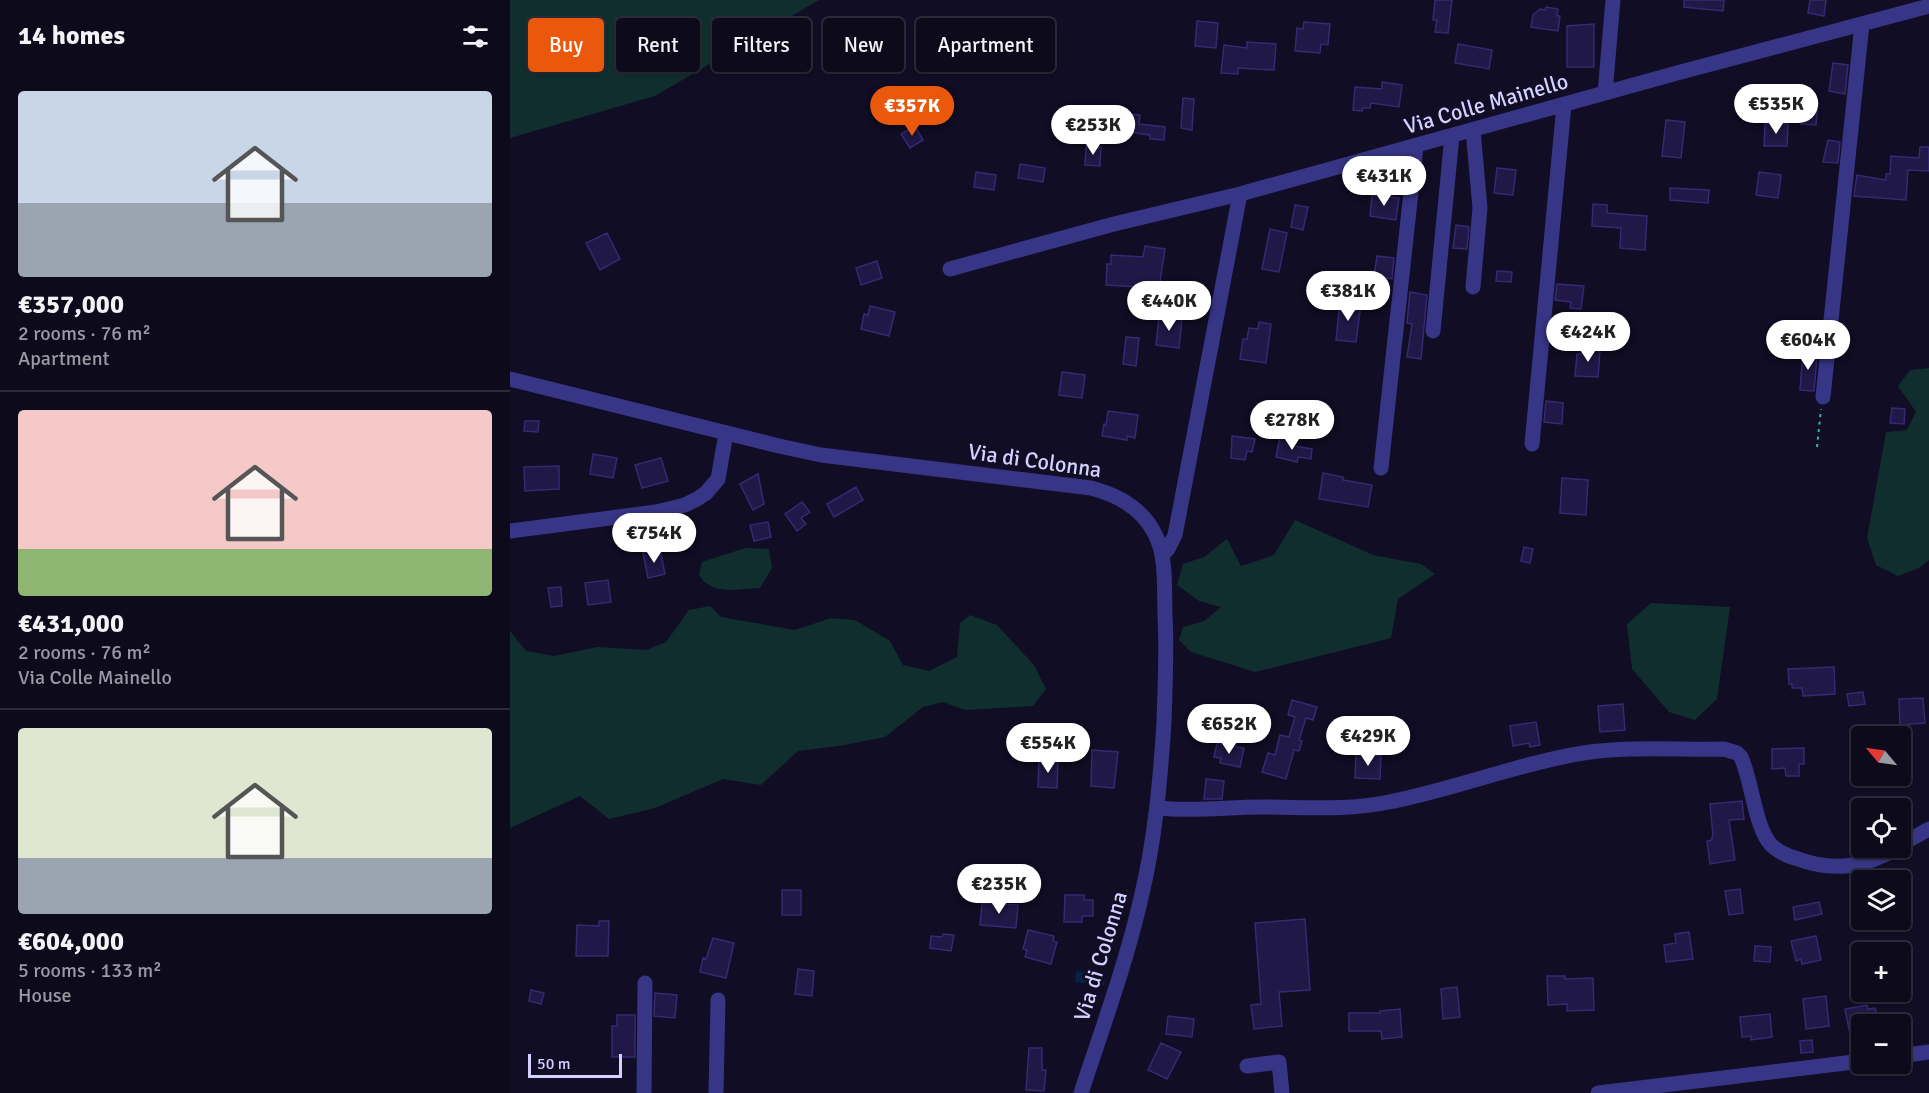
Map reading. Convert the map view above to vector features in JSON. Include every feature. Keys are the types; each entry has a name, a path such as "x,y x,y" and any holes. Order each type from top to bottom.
{"street":[{"path":"1605,93 1613,0"},
{"name":"Via Colle Mainello","path":"950,269 1128,220 1240,194 1929,6"},
{"path":"1822,397 1862,24"},
{"path":"1532,444 1564,105"},
{"path":"1473,130 1480,208 1473,287"},
{"path":"1433,331 1452,136"},
{"path":"1381,468 1416,146"},
{"path":"1162,555 1175,535 1240,194"},
{"name":"Via di Colonna","path":"510,379 800,451 862,461 1071,485 1105,492 1126,502 1145,520 1156,536 1162,555 1167,660 1158,808 1149,863 1134,928 1081,1093"},
{"path":"510,531 657,512 685,505 706,493 718,479 726,433"},
{"path":"1158,808 1191,811 1261,807 1350,809 1409,798 1584,753 1616,750 1724,749 1737,753 1741,757 1766,837 1778,851 1808,862 1842,867 1864,864 1876,858"},
{"path":"1911,839 1929,829"},
{"path":"644,1093 645,983"},
{"path":"716,1093 718,1000"},
{"path":"1911,1054 1929,1052"},
{"path":"1247,1066 1279,1062 1282,1093"},
{"path":"1598,1093 1851,1062"}],"path":[{"path":"1817,447 1822,397"}],"green space":[{"path":"510,0 819,0 788,18 712,18 712,63 700,70 700,18 616,18 616,72 696,72 655,96 510,138"},
{"path":"1929,368 1929,560 1919,568 1898,576 1876,565 1867,538 1886,432 1907,430 1916,412 1898,386 1910,370"},
{"path":"1295,520 1373,555 1421,564 1435,574 1398,599 1391,638 1255,672 1191,652 1179,640 1183,627 1204,621 1221,607 1199,601 1177,585 1183,564 1204,557 1227,539 1241,566 1274,555"},
{"path":"745,548 769,549 772,568 760,588 718,589 704,582 699,575 702,562"},
{"path":"1651,603 1730,607 1717,699 1695,720 1669,712 1632,669 1627,624"},
{"path":"710,606 721,617 795,630 831,618 855,620 890,641 903,665 929,671 957,657 960,623 970,615 997,625 1034,665 1046,689 1033,706 965,710 943,702 923,707 885,737 798,751 761,785 723,779 655,808 609,819 580,796 510,828 510,631 526,651 554,656 597,647 646,650 666,642 689,610"}],"water":[{"path":"1076,971 1105,975 1104,986 1075,982"}],"building":[{"path":"1435,0 1452,0 1448,33 1435,32 1437,20 1433,20"},
{"path":"1684,0 1724,0 1723,11 1684,7"},
{"path":"1810,0 1826,0 1824,16 1808,13"},
{"path":"1546,7 1558,9 1557,16 1560,16 1558,31 1531,27 1533,15 1540,9 1545,10"},
{"path":"1197,21 1218,23 1216,48 1195,46"},
{"path":"1304,22 1330,24 1328,45 1321,44 1320,53 1295,51 1297,28 1303,29"},
{"path":"1594,24 1594,67 1567,67 1567,26"},
{"path":"1247,42 1276,44 1274,70 1238,68 1238,74 1221,73 1224,45 1247,48"},
{"path":"1458,44 1492,50 1489,69 1455,63"},
{"path":"1833,63 1848,65 1845,94 1829,91"},
{"path":"1382,82 1402,85 1399,107 1371,103 1370,108 1363,108 1362,111 1353,110 1355,87 1382,89"},
{"path":"1183,98 1194,99 1192,130 1181,128"},
{"path":"1803,101 1818,102 1816,125 1801,124"},
{"path":"1125,114 1140,115 1139,124 1165,127 1164,140 1150,139 1150,135 1127,132 1128,125 1124,125"},
{"path":"1666,120 1685,122 1681,158 1662,156"},
{"path":"1765,124 1788,124 1787,146 1764,146"},
{"path":"915,126 923,140 910,148 901,134"},
{"path":"1828,140 1840,142 1838,163 1823,162"},
{"path":"1086,147 1101,147 1100,166 1085,165"},
{"path":"1920,147 1929,147 1929,171 1908,170 1906,200 1854,196 1857,175 1886,180 1886,174 1890,174 1891,156 1919,158"},
{"path":"1020,164 1045,168 1043,182 1018,178"},
{"path":"1497,168 1516,170 1513,195 1494,193"},
{"path":"976,172 996,175 994,190 974,187"},
{"path":"1759,172 1781,175 1778,198 1756,195"},
{"path":"1670,188 1709,190 1708,203 1670,200"},
{"path":"1372,195 1399,198 1396,220 1370,216"},
{"path":"1593,204 1607,205 1607,213 1647,216 1645,250 1620,248 1621,228 1592,226"},
{"path":"1295,205 1308,207 1303,230 1291,227"},
{"path":"1456,225 1469,227 1467,249 1453,248"},
{"path":"1270,229 1287,233 1279,272 1262,269"},
{"path":"607,233 620,259 600,270 586,243"},
{"path":"1145,246 1165,249 1157,301 1137,298 1139,287 1106,285 1107,264 1111,264 1111,255 1143,257"},
{"path":"1377,256 1394,258 1392,279 1374,276"},
{"path":"877,261 882,278 861,285 856,268"},
{"path":"1497,271 1512,272 1511,282 1496,281"},
{"path":"1557,284 1584,286 1581,309 1570,308 1571,302 1555,300"},
{"path":"1410,292 1427,295 1421,359 1407,357 1412,324 1407,323"},
{"path":"1340,301 1361,304 1356,342 1336,340"},
{"path":"870,306 895,312 889,336 861,329 864,314 868,315"},
{"path":"1159,316 1182,319 1179,348 1156,345"},
{"path":"1259,322 1271,324 1266,363 1240,359 1243,339 1247,339 1249,328 1258,329"},
{"path":"1126,337 1139,338 1136,366 1123,364"},
{"path":"1582,348 1600,350 1598,377 1575,376 1577,354 1582,354"},
{"path":"1803,351 1815,352 1815,357 1817,357 1814,391 1800,390"},
{"path":"1062,372 1085,375 1082,398 1059,395"},
{"path":"1546,401 1563,403 1562,424 1544,422"},
{"path":"1892,408 1905,409 1904,424 1890,423"},
{"path":"1108,411 1138,415 1135,438 1127,436 1127,440 1102,436"},
{"path":"525,421 539,421 538,432 524,431"},
{"path":"1232,436 1255,439 1252,452 1247,451 1245,460 1231,458"},
{"path":"1280,437 1295,440 1293,446 1312,449 1311,459 1298,457 1297,462 1276,457"},
{"path":"593,454 617,458 613,478 590,474"},
{"path":"661,458 668,481 642,488 635,465"},
{"path":"559,466 559,489 525,491 524,467"},
{"path":"1323,473 1343,477 1343,480 1372,485 1368,507 1319,499"},
{"path":"758,474 764,504 753,510 740,484"},
{"path":"1562,478 1588,480 1586,515 1560,513"},
{"path":"856,487 863,500 834,517 827,504"},
{"path":"802,502 810,512 801,518 806,524 797,531 785,514"},
{"path":"768,522 771,537 754,541 750,525"},
{"path":"1524,547 1533,549 1530,563 1521,561"},
{"path":"660,549 665,574 648,578 643,553"},
{"path":"608,580 611,602 588,605 585,583"},
{"path":"561,587 562,606 551,607 548,588"},
{"path":"1834,667 1835,694 1803,696 1802,688 1792,688 1792,684 1789,684 1788,669"},
{"path":"1863,692 1865,704 1849,706 1847,694"},
{"path":"1923,698 1925,723 1900,725 1899,699"},
{"path":"1292,700 1317,707 1313,720 1306,718 1299,740 1302,741 1299,751 1294,750 1286,779 1262,772 1268,753 1275,755 1280,735 1289,737 1295,717 1288,715"},
{"path":"1623,704 1625,730 1600,732 1598,706"},
{"path":"1536,722 1540,745 1530,747 1529,743 1513,746 1510,726"},
{"path":"1217,743 1244,748 1240,767 1220,763 1221,758 1214,757"},
{"path":"1804,748 1804,764 1799,764 1799,776 1786,776 1785,768 1772,769 1772,749"},
{"path":"1092,750 1118,752 1114,788 1091,786"},
{"path":"1356,754 1381,756 1380,779 1355,778"},
{"path":"1039,760 1058,760 1057,788 1038,787"},
{"path":"1206,779 1224,781 1222,799 1204,799"},
{"path":"1742,801 1744,819 1729,820 1735,860 1710,864 1707,841 1712,840 1713,836 1710,804"},
{"path":"1740,889 1743,913 1729,915 1725,891"},
{"path":"782,890 801,890 801,915 782,915"},
{"path":"1065,895 1084,895 1084,900 1093,900 1093,916 1082,916 1082,922 1064,922"},
{"path":"1819,902 1822,914 1795,920 1793,907"},
{"path":"982,903 1018,905 1016,928 980,925"},
{"path":"1305,919 1310,990 1279,992 1282,1026 1254,1029 1251,1005 1261,1004 1255,923"},
{"path":"599,921 609,921 608,956 576,956 577,925 599,926"},
{"path":"1028,930 1054,936 1053,941 1057,942 1051,964 1025,957 1027,950 1023,949"},
{"path":"1689,932 1693,959 1666,962 1664,945 1676,943 1675,934"},
{"path":"943,934 954,935 951,951 930,948 931,936 942,937"},
{"path":"1816,936 1821,960 1802,964 1801,959 1796,961 1791,941"},
{"path":"713,938 734,943 726,978 700,972 703,958 706,959"},
{"path":"1755,946 1771,947 1770,962 1754,961"},
{"path":"798,969 814,971 812,996 795,994"},
{"path":"1547,976 1565,976 1565,979 1593,978 1594,1010 1567,1011 1567,1004 1548,1005"},
{"path":"1457,987 1460,1017 1443,1019 1441,989"},
{"path":"531,990 544,993 541,1004 529,1001"},
{"path":"655,993 677,995 675,1018 654,1016"},
{"path":"1826,996 1829,1026 1806,1029 1803,999"},
{"path":"1867,1005 1868,1009 1875,1008 1876,1014 1851,1014 1851,1039 1845,1009"},
{"path":"1400,1009 1402,1037 1382,1039 1381,1031 1349,1031 1349,1013 1380,1013 1380,1011"},
{"path":"1770,1014 1772,1037 1751,1040 1751,1036 1742,1037 1740,1017"},
{"path":"617,1015 635,1015 635,1057 612,1057 612,1026 617,1026"},
{"path":"1168,1016 1194,1019 1192,1037 1166,1034"},
{"path":"1812,1040 1813,1052 1801,1053 1800,1041"},
{"path":"1161,1043 1181,1052 1167,1079 1148,1070"},
{"path":"1029,1048 1042,1048 1042,1070 1046,1070 1044,1091 1026,1090"}]}
